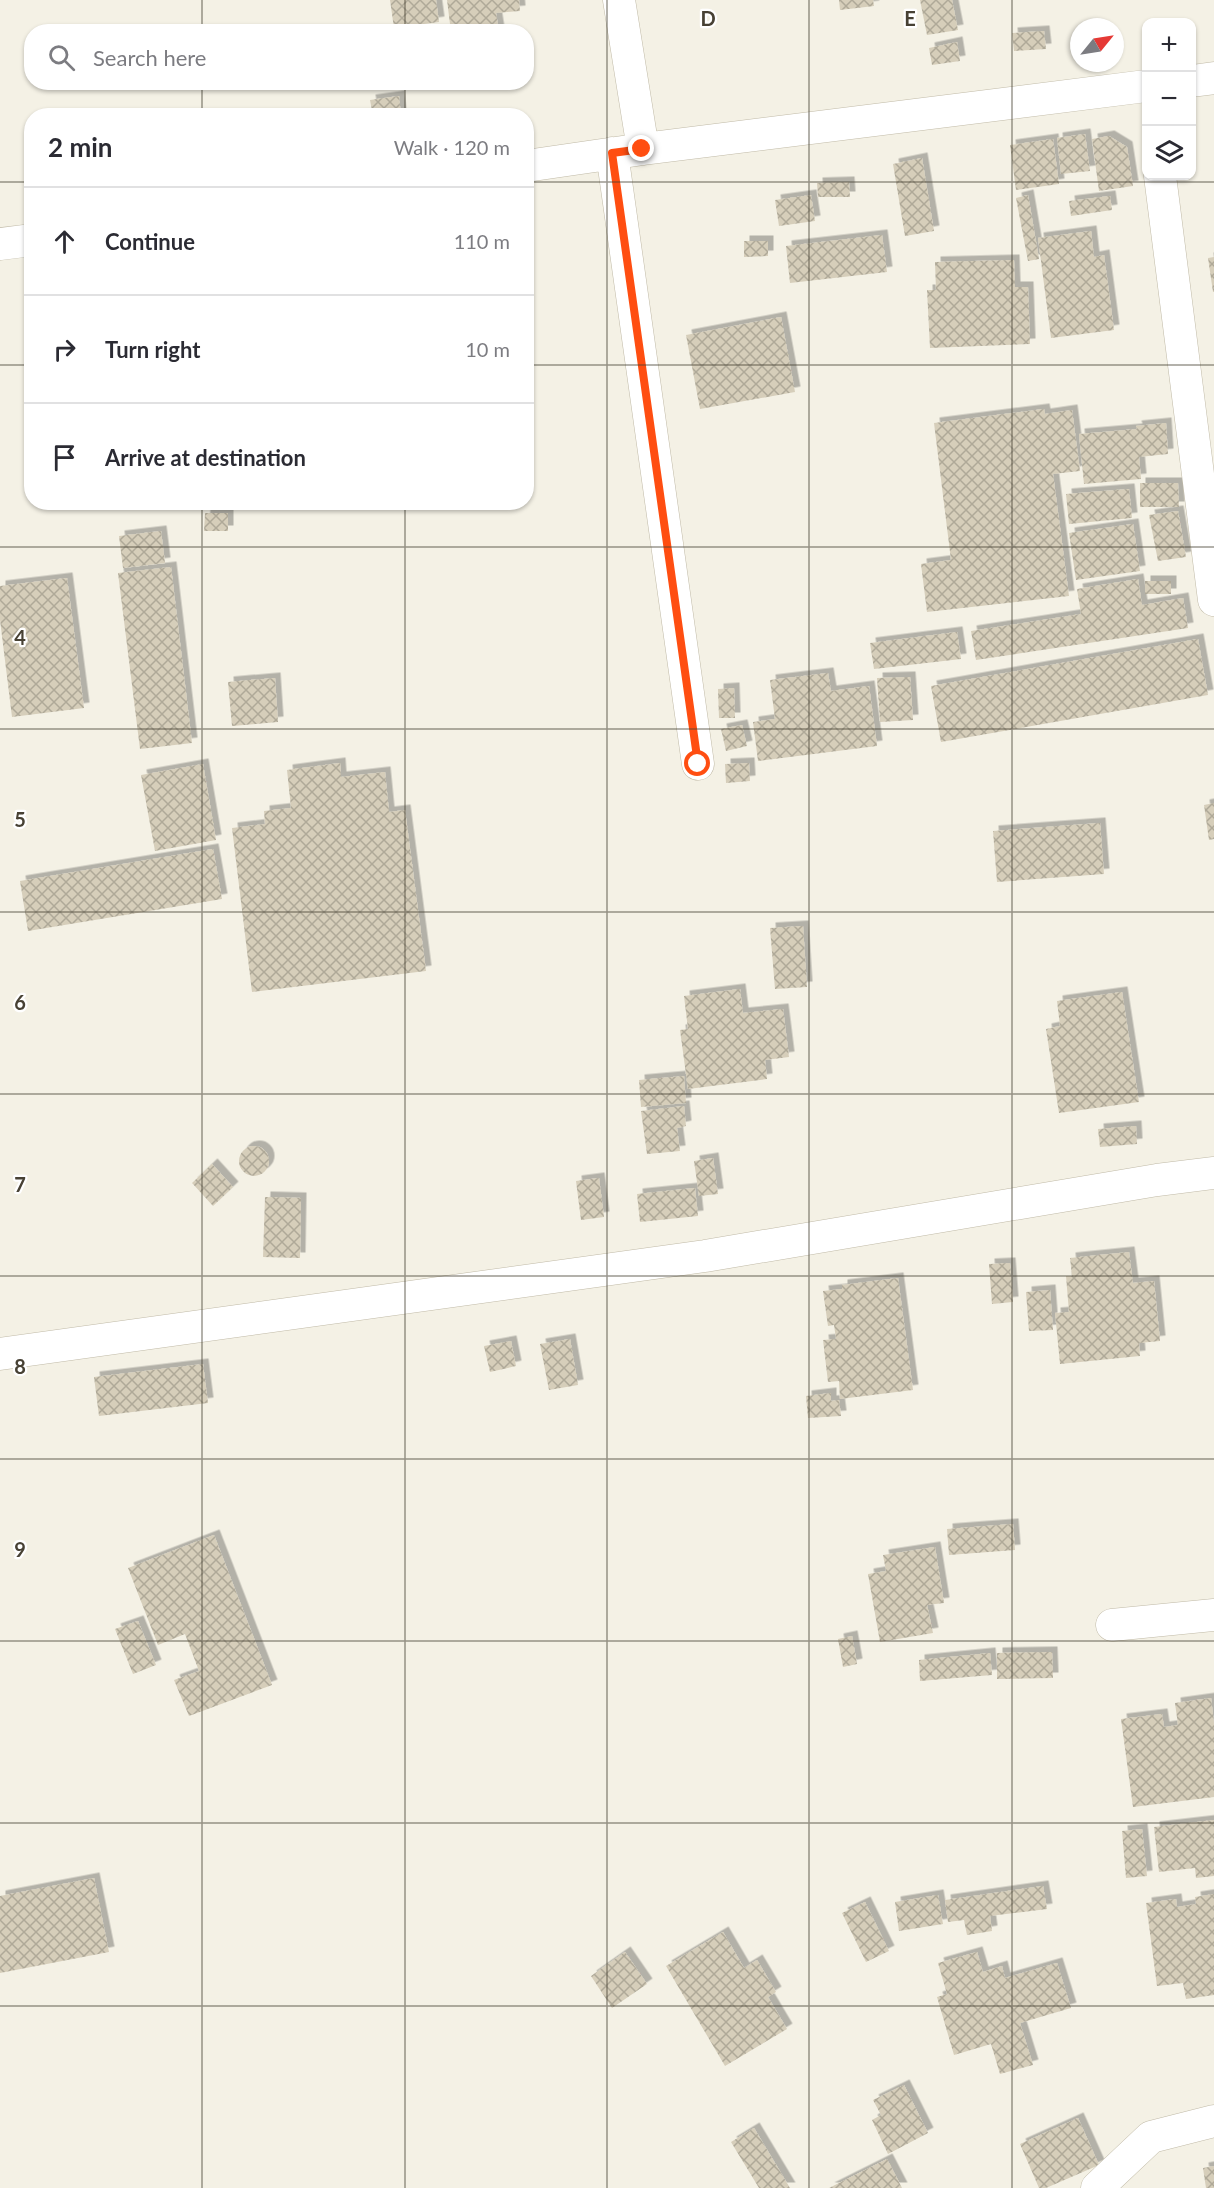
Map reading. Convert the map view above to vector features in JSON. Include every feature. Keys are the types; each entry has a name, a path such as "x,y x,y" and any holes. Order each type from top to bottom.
{"street":[{"path":"619,0 642,149"},
{"path":"1196,80 1214,78"},
{"path":"534,165 642,149 1142,86"},
{"path":"612,153 698,764"},
{"path":"1161,180 1214,600"},
{"path":"0,244 24,241"},
{"path":"5,1350 705,1256 1157,1180 1214,1173"},
{"path":"1112,1625 1214,1615"},
{"path":"1096,2188 1151,2137 1214,2121"}],"building":[{"path":"390,0 436,0 439,22 393,24"},
{"path":"447,0 519,0 520,11 496,13 498,24 450,24"},
{"path":"839,0 873,0 874,6 840,10"},
{"path":"920,0 952,0 958,30 927,35"},
{"path":"1044,31 1046,49 1014,51 1012,33"},
{"path":"957,42 960,61 932,65 929,48"},
{"path":"399,96 400,108 372,108 370,100"},
{"path":"1085,134 1090,171 1061,174 1057,138"},
{"path":"1109,136 1127,147 1133,186 1099,191 1092,139"},
{"path":"1053,139 1059,184 1016,190 1010,145"},
{"path":"922,158 934,231 905,236 893,164"},
{"path":"849,182 850,197 818,197 817,183"},
{"path":"811,195 815,221 779,226 775,200"},
{"path":"1028,195 1039,259 1028,261 1016,198"},
{"path":"1110,196 1112,210 1071,216 1069,201"},
{"path":"1091,231 1094,257 1104,255 1114,330 1051,338 1038,238"},
{"path":"882,235 887,272 790,283 786,246"},
{"path":"744,241 768,241 768,256 744,257"},
{"path":"1214,257 1214,292 1213,292 1208,258"},
{"path":"1014,260 1015,287 1028,287 1030,344 930,348 927,290 936,290 935,262"},
{"path":"781,317 795,392 700,409 686,335"},
{"path":"1044,409 1045,414 1072,410 1080,471 1053,474 1069,596 927,612 921,564 951,560 934,423"},
{"path":"1166,423 1168,454 1139,457 1141,479 1084,484 1079,434 1137,429 1136,426"},
{"path":"1140,483 1178,483 1179,507 1140,507"},
{"path":"1129,489 1132,518 1069,524 1066,494"},
{"path":"1178,511 1186,557 1158,561 1149,515"},
{"path":"205,513 228,513 228,531 204,531"},
{"path":"1133,524 1140,571 1076,580 1069,533"},
{"path":"161,531 165,563 123,568 119,536"},
{"path":"171,567 192,743 140,749 118,573"},
{"path":"67,578 84,708 12,717 0,620 0,586"},
{"path":"1138,579 1142,605 1183,598 1188,628 976,660 971,631 1081,614 1077,589"},
{"path":"1145,581 1171,581 1171,594 1145,594"},
{"path":"957,632 961,659 874,669 870,643"},
{"path":"1198,639 1208,695 941,742 931,686"},
{"path":"828,673 831,691 869,686 877,746 758,761 753,722 775,719 770,680"},
{"path":"910,677 913,720 880,722 877,678"},
{"path":"275,678 278,722 232,726 228,682"},
{"path":"734,688 735,718 719,718 718,689"},
{"path":"742,725 747,746 726,751 721,729"},
{"path":"340,763 341,777 385,772 389,812 405,810 426,971 252,992 232,828 265,824 264,811 291,808 287,770"},
{"path":"749,763 750,781 726,783 725,764"},
{"path":"203,764 216,840 155,851 141,775"},
{"path":"1214,803 1214,839 1209,840 1204,805"},
{"path":"1100,823 1104,874 997,882 993,831"},
{"path":"213,849 222,899 28,931 20,881"},
{"path":"803,926 807,987 775,989 770,928"},
{"path":"740,989 743,1013 783,1009 789,1057 765,1060 767,1079 688,1089 680,1030 688,1029 684,996"},
{"path":"1122,992 1139,1102 1059,1113 1046,1029 1060,1026 1057,1001"},
{"path":"684,1076 686,1103 641,1107 639,1080"},
{"path":"684,1106 686,1126 677,1128 680,1151 647,1154 641,1111"},
{"path":"1136,1126 1137,1144 1100,1147 1098,1129"},
{"path":"254,1146 265,1150 269,1161 265,1172 254,1176 243,1172 239,1161 243,1150"},
{"path":"713,1158 718,1194 699,1196 694,1161"},
{"path":"212,1164 233,1187 213,1206 192,1183"},
{"path":"599,1178 604,1217 581,1220 576,1181"},
{"path":"695,1188 698,1216 640,1222 637,1194"},
{"path":"265,1197 301,1198 300,1258 263,1257"},
{"path":"1129,1252 1133,1283 1154,1281 1160,1341 1139,1343 1140,1356 1060,1364 1055,1313 1069,1312 1066,1276 1072,1276 1070,1258"},
{"path":"1010,1263 1013,1302 992,1304 989,1264"},
{"path":"898,1278 913,1390 840,1399 839,1381 828,1382 823,1340 836,1339 834,1325 828,1326 823,1291 842,1289 842,1285"},
{"path":"1050,1290 1053,1330 1029,1331 1026,1292"},
{"path":"570,1339 578,1385 549,1390 540,1344"},
{"path":"511,1341 516,1366 490,1372 484,1346"},
{"path":"203,1364 208,1403 99,1416 94,1377"},
{"path":"831,1393 831,1401 839,1400 841,1416 808,1418 806,1396"},
{"path":"1013,1524 1015,1550 949,1555 947,1529"},
{"path":"214,1535 272,1685 189,1716 174,1680 199,1671 185,1634 158,1645 128,1568"},
{"path":"935,1547 944,1603 927,1605 933,1633 880,1642 868,1574 886,1571 883,1555"},
{"path":"138,1621 156,1665 133,1674 115,1629"},
{"path":"852,1636 857,1664 843,1667 838,1639"},
{"path":"1052,1652 1053,1678 997,1679 997,1653"},
{"path":"990,1653 992,1675 920,1681 919,1660"},
{"path":"1211,1698 1214,1724 1214,1797 1133,1807 1121,1719 1162,1714 1164,1727 1178,1725 1175,1703"},
{"path":"1214,1820 1214,1876 1196,1878 1195,1868 1159,1872 1154,1827"},
{"path":"1142,1829 1147,1876 1126,1878 1122,1831"},
{"path":"94,1878 109,1952 0,1973 0,1896"},
{"path":"1043,1886 1047,1909 990,1916 992,1931 967,1935 964,1920 948,1922 945,1900"},
{"path":"1214,1894 1214,1995 1186,1999 1183,1983 1157,1986 1146,1903 1176,1899 1177,1907 1196,1904 1195,1897"},
{"path":"938,1895 943,1924 899,1931 895,1902"},
{"path":"865,1902 889,1951 866,1962 842,1913"},
{"path":"723,1932 744,1968 757,1960 776,1992 768,1997 787,2029 725,2066 666,1966"},
{"path":"625,1952 647,1984 612,2008 591,1976"},
{"path":"977,1952 983,1972 1002,1966 1005,1978 1057,1963 1071,2008 1020,2023 1033,2065 1000,2074 991,2044 954,2055 937,1997 947,1994 938,1963"},
{"path":"904,2085 928,2133 888,2154 872,2120 881,2115 873,2100"},
{"path":"1078,2118 1099,2165 1046,2188 1039,2188 1020,2144"},
{"path":"754,2128 790,2188 759,2188 731,2142"},
{"path":"887,2159 902,2188 829,2188"},
{"path":"1214,2166 1214,2188 1206,2188 1203,2168"}],"route":[{"path":"642,149 612,153 698,764"}]}
